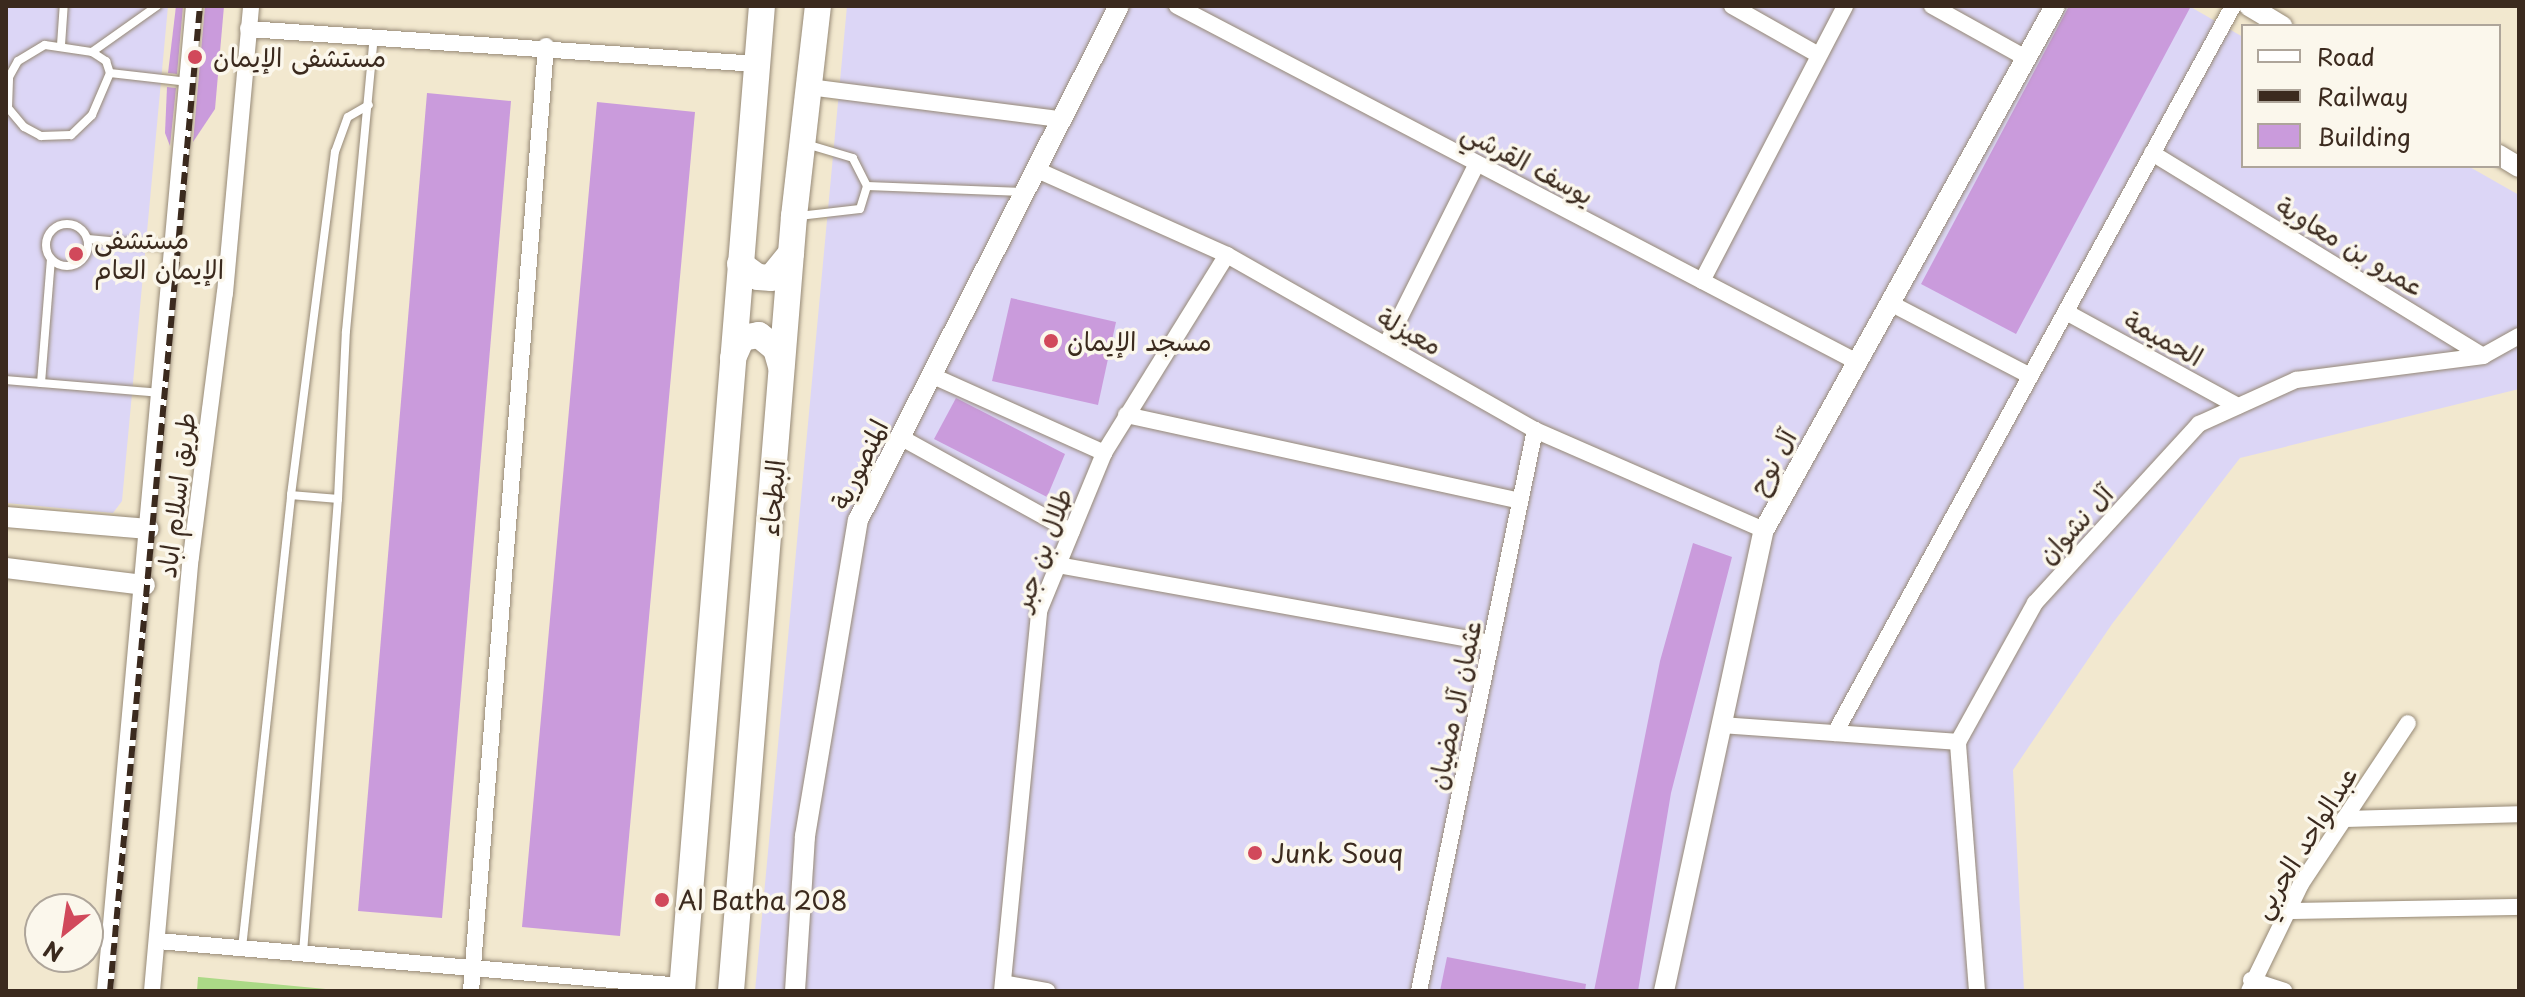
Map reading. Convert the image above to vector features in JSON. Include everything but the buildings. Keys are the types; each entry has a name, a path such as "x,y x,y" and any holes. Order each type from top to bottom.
{"main road":[{"name":"البطحاء","path":"682,988 762,6"},
{"name":"البطحاء","path":"731,991 794,216 818,6"},
{"path":"740,264 758,277 771,278 791,252"},
{"path":"733,358 742,338 759,335 776,349 782,374"}],"street":[{"name":"طريق اسلام اباد","path":"105,991 145,585 194,6"},
{"name":"طريق اسلام اباد","path":"152,991 191,557 225,293 251,6"},
{"name":"المنصورية","path":"795,991 805,836 858,520 1119,6"},
{"name":"يوسف القرشي","path":"1177,6 1857,362"},
{"path":"1732,6 1817,54"},
{"path":"1702,281 1817,54 1845,6"},
{"path":"1932,6 2026,58"},
{"name":"آل نوح","path":"1664,991 1764,530 2055,6"},
{"path":"1835,733 2233,6"},
{"path":"2249,6 2279,24"},
{"path":"248,29 546,46 757,64"},
{"path":"471,991 546,46"},
{"path":"809,87 1060,119"},
{"name":"عمرو بن معاوية","path":"2152,153 2483,356"},
{"path":"2501,156 2519,167"},
{"path":"1386,345 1477,163"},
{"name":"معيزلة","path":"1035,169 1227,255 1535,430 1764,530"},
{"name":"طلال بن جبر","path":"1002,987 1039,611 1104,453 1227,255"},
{"path":"1890,303 2030,376"},
{"name":"الحميمة","path":"2066,312 2238,406"},
{"name":"آل نشوان","path":"1958,742 2035,603 2199,424 2296,380 2483,356 2519,336"},
{"path":"933,376 1104,453"},
{"path":"1126,415 1520,501"},
{"name":"عثمان آل مضيان","path":"1419,991 1535,430"},
{"path":"900,437 1072,532"},
{"path":"6,517 148,529"},
{"path":"1058,565 1491,643"},
{"path":"6,568 145,585"},
{"name":"عبدالواحد الحربي","path":"2250,985 2287,911 2408,723"},
{"path":"1722,725 1958,742 1977,991"},
{"path":"2344,819 2519,814"},
{"path":"2287,911 2519,907"},
{"path":"158,941 682,988"},
{"path":"2250,985 2284,991"},
{"path":"1002,987 1047,991"}],"lane":[{"path":"61,45 64,6"},
{"path":"92,52 157,6"},
{"path":"303,954 338,499 346,331 374,37"},
{"path":"61,45 92,52 106,61 110,73 84,127 59,138 24,127 8,108 9,77 31,50 61,45"},
{"path":"110,73 188,82"},
{"path":"242,949 291,495 335,152 348,117 369,105"},
{"path":"794,216 860,209 867,186 853,158 803,143"},
{"path":"867,186 1024,192"},
{"path":"41,383 51,260 45,246 50,231 63,224 78,227 88,239 87,253 78,264 64,267 51,260"},
{"path":"88,239 173,247"},
{"path":"6,380 160,393"},
{"path":"291,495 338,499"}],"shaded area":[{"name":"مستشفى الإيمان العام","path":"6,6 168,6 122,501 113,513 6,503"},
{"name":"Junk Souq","path":"847,6 2189,6 2241,36 2241,168 2472,168 2519,195 2519,389 2240,458 2112,624 2013,770 2024,991 755,991"}],"green space":[{"path":"199,977 347,991 197,991"}],"railway":[{"path":"110,991 200,6"}],"place":[{"name":"مستشفى الإيمان","path":"195,57"},
{"name":"مستشفى الإيمان العام","path":"76,254"},
{"name":"مسجد الإيمان","path":"1051,341"},
{"name":"Junk Souq","path":"1255,853"},
{"name":"Al Batha 208","path":"662,900"}]}
